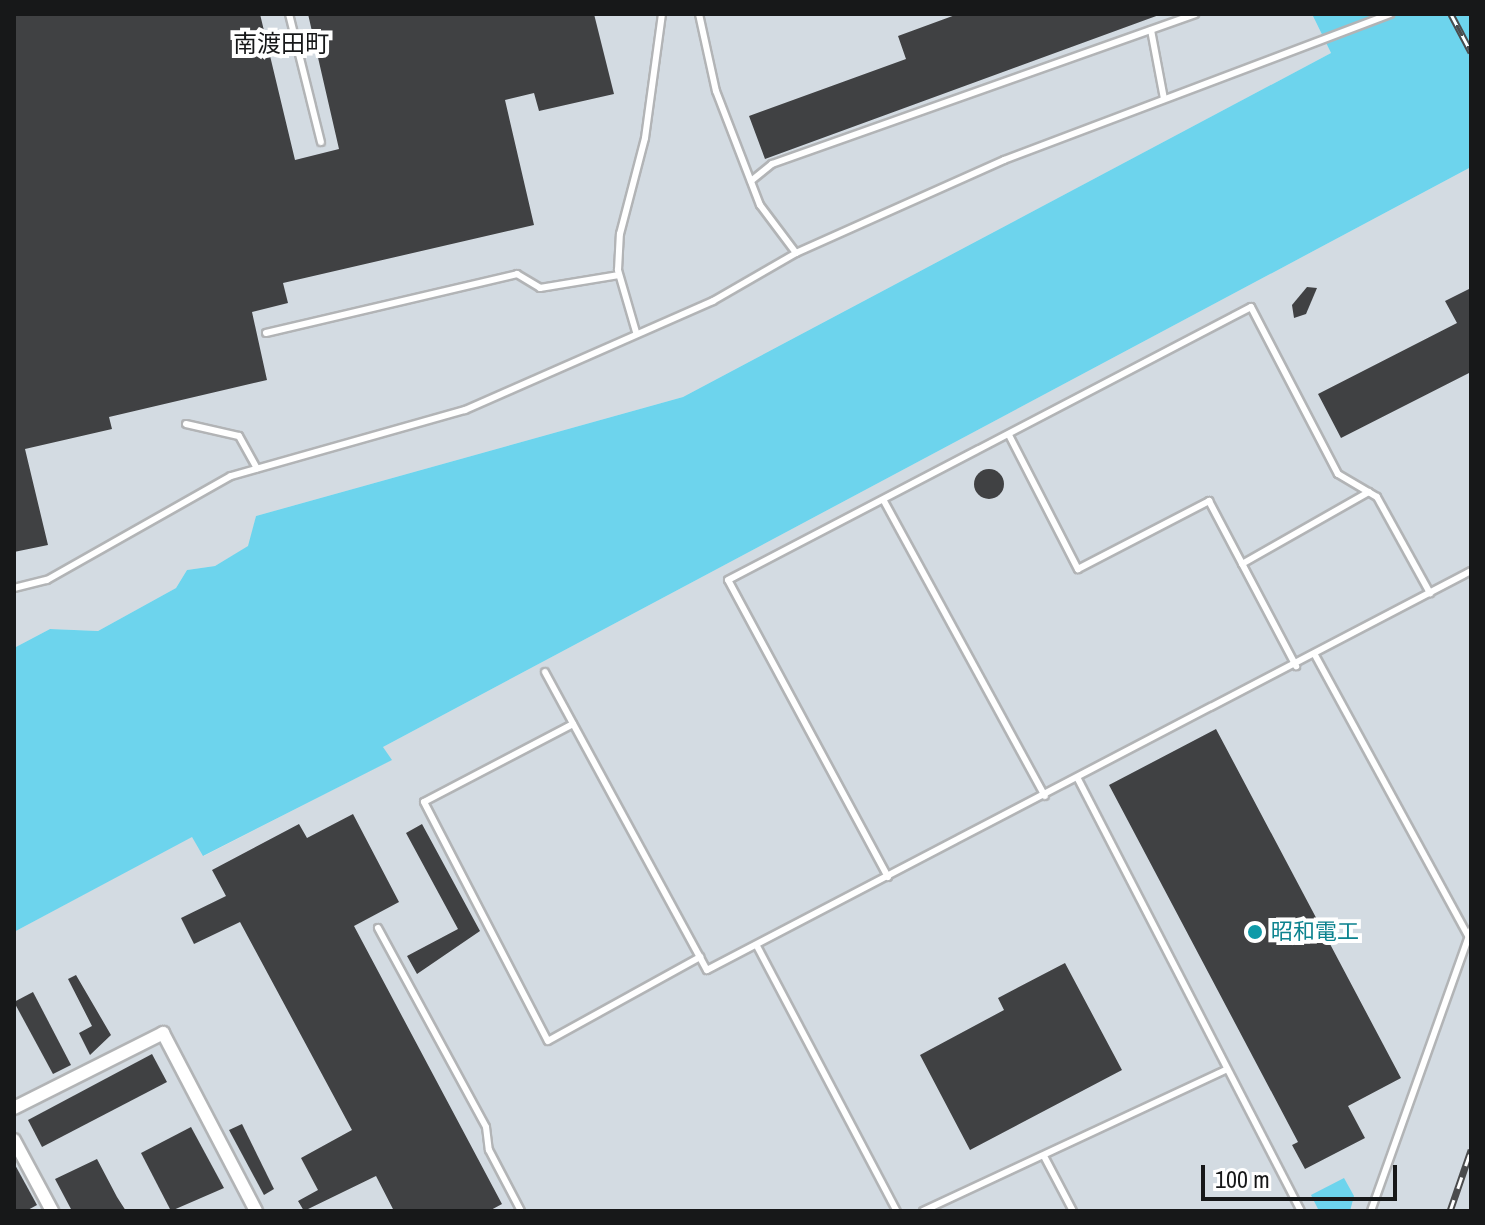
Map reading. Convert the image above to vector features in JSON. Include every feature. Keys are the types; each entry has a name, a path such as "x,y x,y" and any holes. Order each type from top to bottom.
{"street":[{"path":"14,1108 163,1033 256,1211"},
{"path":"14,1140 52,1211"}],"lane":[{"path":"289,14 321,142"},
{"path":"636,332 619,275 620,234 645,138 662,14"},
{"path":"699,14 716,91 751,181 796,253"},
{"path":"751,181 772,164 1195,14"},
{"path":"14,588 47,580 257,468 465,410 636,332 713,301 796,253 946,183 1249,65 1390,14"},
{"path":"1151,30 1164,99"},
{"path":"266,333 517,274 540,288 619,275"},
{"path":"888,877 728,580 1251,307 1338,474 1369,492 1430,593"},
{"path":"186,424 215,425 239,436 257,468"},
{"path":"1009,435 1078,569 1209,501 1296,666"},
{"path":"1242,564 1369,492"},
{"path":"884,501 1045,796"},
{"path":"545,672 707,970 1296,666 1471,571"},
{"path":"1315,655 1470,933 1371,1211"},
{"path":"573,724 424,802 548,1041 700,957"},
{"path":"1078,779 1301,1211"},
{"path":"378,928 486,1127 489,1150 521,1211"},
{"path":"757,946 897,1211"},
{"path":"923,1211 1045,1158 1226,1070"},
{"path":"1045,1158 1073,1211"}],"shaded area":[{"path":"14,14 1312,14 1331,53 683,397 256,516 249,546 215,566 187,570 176,588 98,631 50,629 14,648"},
{"path":"1471,167 1471,1211 14,1211 14,932 192,836 204,856 391,760 383,747"}],"water":[{"path":"1312,14 1471,14 1471,167 383,747 392,760 203,856 192,837 14,932 14,648 50,629 98,631 176,588 187,570 215,566 248,546 256,516 683,397 1331,53"},
{"path":"1344,1178 1354,1196 1350,1211 1319,1211 1311,1195"}],"building":[{"path":"14,14 260,14 295,160 339,149 308,14 594,14 614,94 539,111 534,93 505,100 534,225 283,283 288,303 252,312 267,380 109,417 112,429 25,449 48,545 14,552"},
{"path":"958,14 1159,15 765,159 749,116 906,59 898,36"},
{"path":"1307,287 1317,288 1306,314 1294,318 1292,305"},
{"path":"1471,288 1471,372 1341,438 1318,394 1457,323 1445,301"},
{"path":"989,469 1000,473 1004,484 1000,495 989,499 978,495 974,484 978,473"},
{"name":"昭和電工","path":"1216,729 1401,1078 1348,1106 1365,1138 1305,1169 1292,1145 1298,1142 1109,785"},
{"path":"353,814 399,902 354,926 502,1204 489,1211 394,1211 376,1176 304,1211 298,1201 318,1190 301,1158 352,1130 240,922 194,944 181,918 226,896 212,870 299,824 307,838"},
{"path":"422,824 480,931 417,974 407,956 458,929 406,833"},
{"path":"1065,963 1122,1070 970,1150 920,1055 1004,1010 998,998"},
{"path":"76,975 111,1035 90,1055 79,1033 92,1026 68,979"},
{"path":"33,992 71,1065 53,1074 14,1002"},
{"path":"152,1054 167,1082 42,1147 28,1120"},
{"path":"242,1124 274,1189 264,1195 229,1130"},
{"path":"191,1127 224,1188 171,1211 141,1153"},
{"path":"97,1159 126,1211 72,1211 55,1179"},
{"path":"14,1163 37,1205 26,1211 14,1211"}],"railway":[{"path":"1451,14 1471,52"},
{"path":"1450,1211 1471,1150"}],"place":[{"name":"昭和電工","path":"1255,932"}],"district":[{"name":"南渡田町","path":"281,44"}]}
